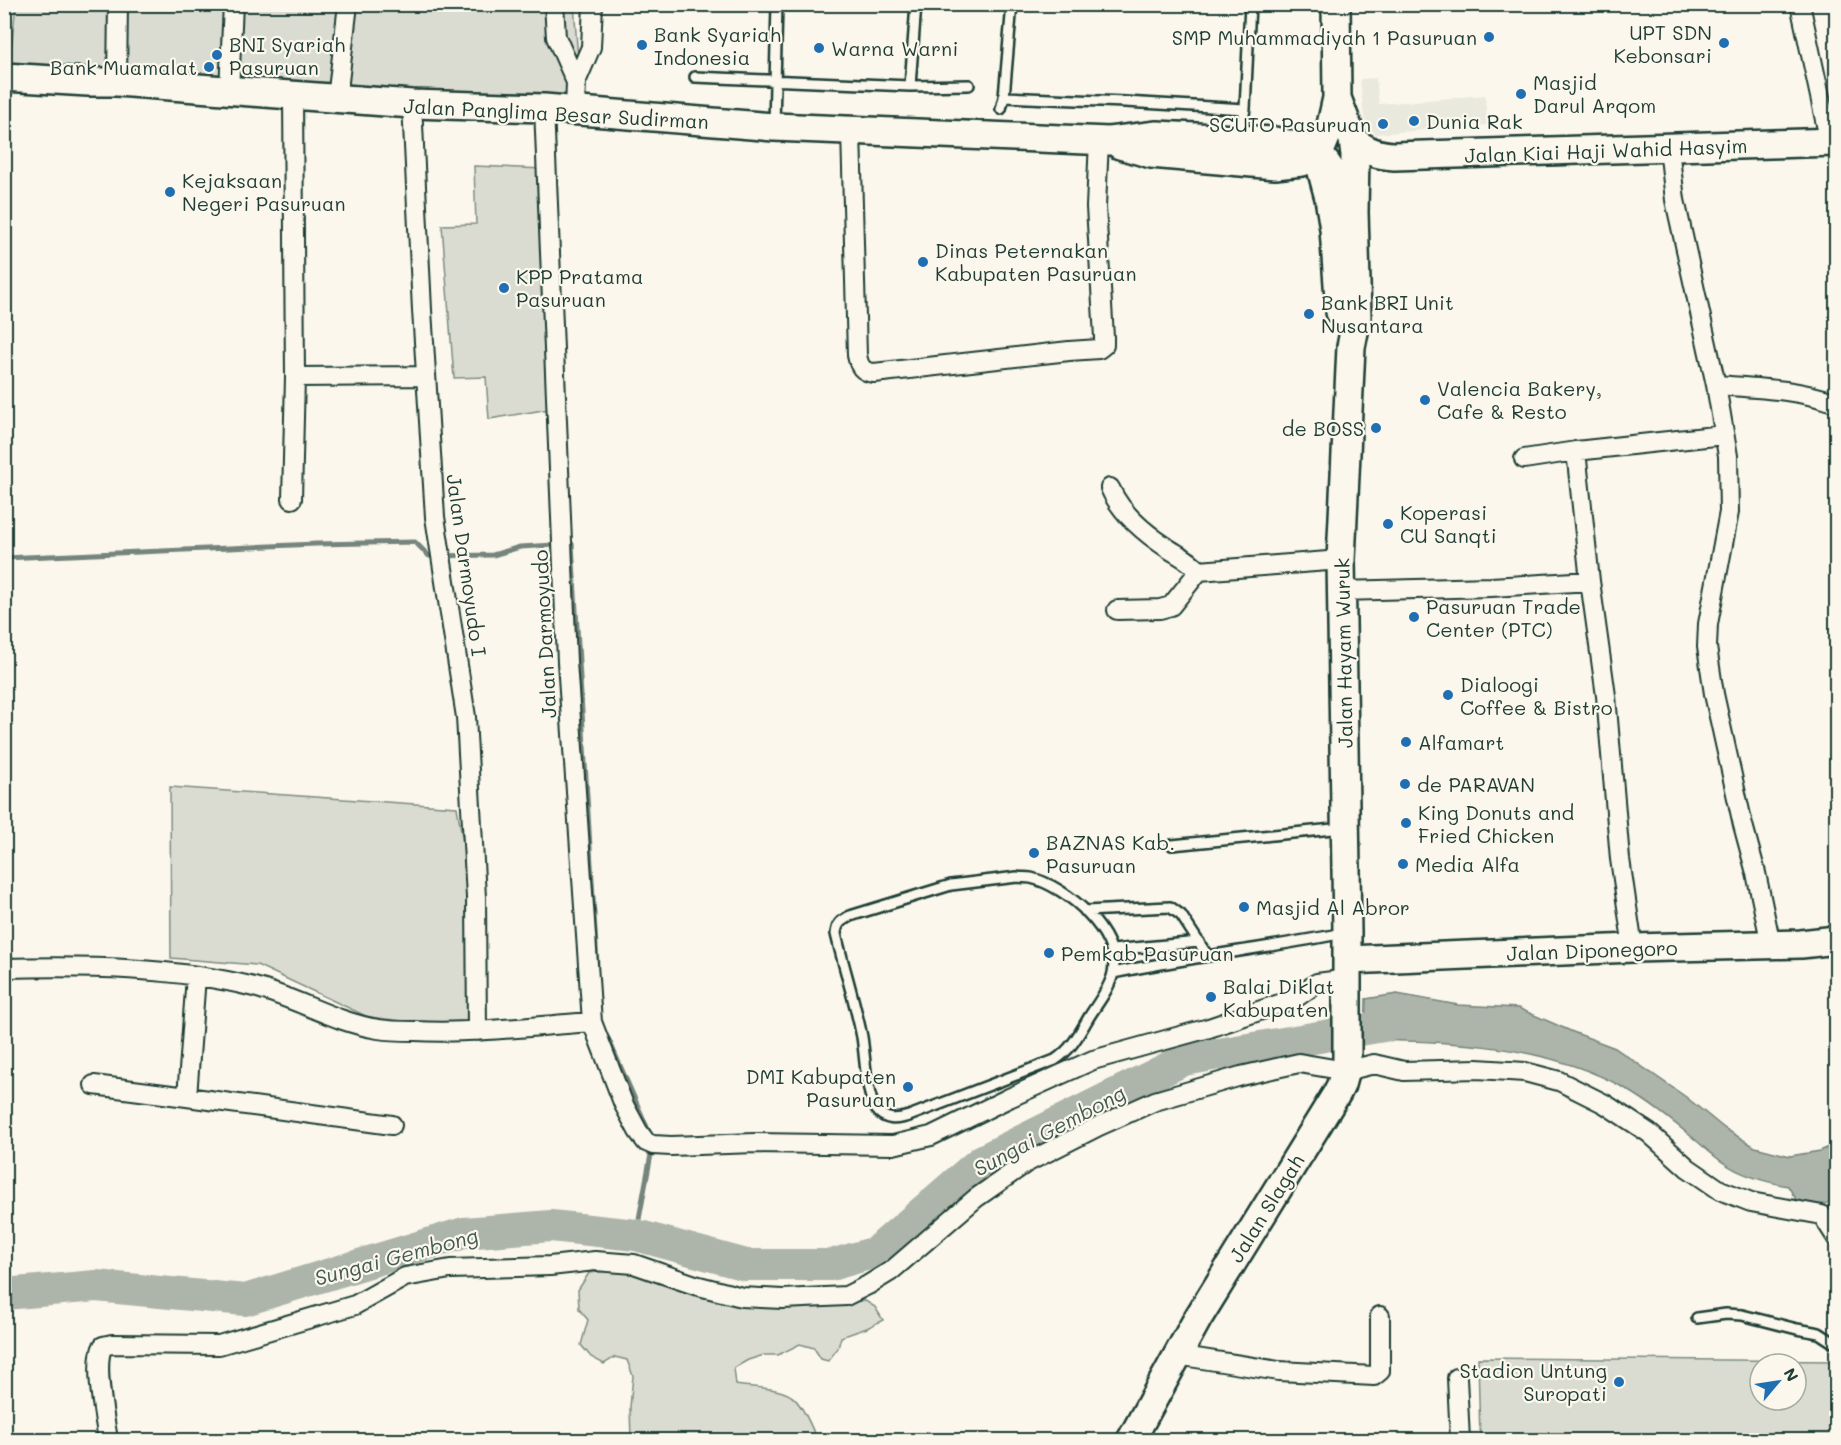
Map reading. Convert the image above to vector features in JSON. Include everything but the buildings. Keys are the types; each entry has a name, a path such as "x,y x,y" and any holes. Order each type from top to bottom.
{"main road":[{"path":"1336,4 1337,98 1330,125 1342,166 1355,155 1353,140 1337,98"},
{"name":"Jalan Panglima Besar Sudirman","path":"4,77 117,82 412,104 544,108 851,131 1104,141 1158,135 1239,139 1302,162 1342,166"},
{"path":"1274,153 1294,133 1326,111 1337,98"},
{"name":"Jalan Panglima Besar Sudirman","path":"1104,141 1151,154 1274,153"},
{"name":"Jalan Kiai Haji Wahid Hasyim","path":"1342,166 1394,156 1833,142"},
{"name":"Jalan Hayam Wuruk","path":"1342,166 1354,212 1357,317 1351,347 1341,560 1348,975"},
{"name":"Jalan Hayam Wuruk","path":"1342,166 1329,198 1334,229 1340,321 1351,347"},
{"name":"Jalan Diponegoro","path":"1348,975 1634,948 1801,944 1836,940"},
{"name":"Jalan Slagah","path":"1131,1440 1177,1355 1341,1085 1346,1067 1348,975"}],"street":[{"path":"117,82 118,4"},
{"path":"229,92 233,4"},
{"path":"337,99 348,4"},
{"path":"554,4 556,37 576,82"},
{"path":"575,112 576,82 591,47 593,4"},
{"path":"1800,4 1833,142"},
{"path":"292,499 295,376 294,96"},
{"name":"Jalan Darmoyudo I","path":"412,104 425,376 435,517 466,717 476,897 477,1031"},
{"name":"Jalan Darmoyudo","path":"544,108 567,662 592,1022 624,1105 646,1142 671,1146 754,1143 893,1146 910,1142 931,1136 1092,1060 1209,1028 1297,998 1322,981 1348,975"},
{"path":"851,131 857,355 858,362 867,373 1099,349 1104,345 1096,207 1104,141"},
{"path":"1669,148 1674,200 1716,385 1728,456 1729,512 1708,624 1707,647 1714,694 1771,945"},
{"path":"295,376 425,376"},
{"path":"1716,385 1798,393 1836,403"},
{"path":"1524,459 1724,435"},
{"path":"1576,451 1590,581 1606,696 1620,859 1634,948"},
{"path":"1110,488 1116,502 1129,517 1158,541 1191,562 1199,571"},
{"path":"1117,610 1160,609 1171,606 1199,571 1341,560"},
{"path":"1341,591 1491,587 1590,581"},
{"path":"4,968 78,966 211,978 256,987 287,997 347,1023 380,1030 477,1031 592,1022"},
{"path":"187,1097 196,976"},
{"path":"108,1440 100,1391 99,1353 103,1346 112,1344 219,1345 355,1305 405,1278 450,1269 550,1266 595,1261 634,1264 695,1286 742,1297 783,1299 846,1296 891,1270 976,1198 1026,1162 1155,1101 1241,1076 1299,1063 1346,1067 1374,1064 1404,1071 1477,1069 1525,1072 1559,1081 1605,1104 1649,1133 1688,1168 1720,1190 1751,1202 1822,1215 1836,1237"},
{"path":"94,1086 392,1125"},
{"path":"1177,1355 1279,1371 1374,1376 1380,1371 1380,1316"},
{"path":"1457,1378 1460,1440"}],"lane":[{"path":"774,127 777,4"},
{"path":"910,86 915,4"},
{"path":"1001,109 1012,4"},
{"path":"1239,139 1245,109 1250,4"},
{"path":"695,77 910,86 969,85"},
{"path":"1004,97 1245,109"},
{"path":"1172,845 1345,828"},
{"path":"1010,878 1031,878 1060,891 1085,911 1104,935 1112,950 1113,973 1104,994 1072,1047 1055,1060 897,1120 886,1118 877,1111 870,1093 861,1036 836,934 836,927 840,921 879,906 951,885 1010,878"},
{"path":"1085,911 1170,907 1181,915 1207,955"},
{"path":"1113,973 1347,932"},
{"path":"1112,950 1199,942"},
{"path":"1697,1318 1726,1314 1742,1315 1820,1333 1836,1344"}],"shaded area":[{"path":"16,5 574,5 582,115 8,76"},
{"path":"1376,78 1379,104 1485,95 1487,125 1375,134 1364,118 1360,79"},
{"path":"474,166 545,169 555,408 489,419 486,377 454,378 442,225 476,224"},
{"path":"170,787 457,807 472,895 473,1023 447,1026 368,1017 257,965 171,958"},
{"path":"1397,994 1458,1005 1518,1008 1615,1048 1686,1097 1724,1128 1755,1147 1790,1156 1820,1151 1836,1144 1836,1197 1826,1204 1800,1206 1788,1186 1738,1172 1635,1094 1596,1074 1565,1063 1532,1054 1466,1044 1365,1040 1366,999"},
{"path":"616,1270 821,1307 864,1300 875,1307 883,1320 841,1337 838,1348 828,1361 821,1359 814,1348 800,1344 778,1355 764,1355 734,1368 736,1385 779,1391 795,1399 817,1440 631,1440 630,1407 633,1376 627,1360 615,1357 604,1364 591,1357 581,1345 588,1320 579,1309 578,1290 589,1273"},
{"name":"Stadion Untung Suropati","path":"1478,1358 1748,1360 1748,1412 1808,1412 1808,1361 1836,1361 1836,1440 1480,1440"}],"waterway":[{"path":"4,558 316,544 415,542 429,556 493,555 520,547 572,544 597,965"},
{"name":"Sungai Gembong","path":"4,1294 96,1286 245,1300 464,1233 551,1226 636,1235 746,1265 831,1265 876,1252 981,1161 1184,1060 1401,1023 1407,1024"},
{"path":"608,1038 650,1134"},
{"path":"636,1235 652,1149"}],"place":[{"name":"SMP Muhammadiyah 1 Pasuruan","path":"1489,37"},
{"name":"UPT SDN Kebonsari","path":"1724,43"},
{"name":"Bank Syariah Indonesia","path":"642,45"},
{"name":"Warna Warni","path":"819,48"},
{"name":"BNI Syariah Pasuruan","path":"217,55"},
{"name":"Bank Muamalat","path":"209,67"},
{"name":"Masjid Darul Arqom","path":"1521,94"},
{"name":"Dunia Rak","path":"1414,121"},
{"name":"SCUTO Pasuruan","path":"1383,124"},
{"name":"Kejaksaan Negeri Pasuruan","path":"170,192"},
{"name":"Dinas Peternakan Kabupaten Pasuruan","path":"923,262"},
{"name":"KPP Pratama Pasuruan","path":"504,288"},
{"name":"Bank BRI Unit Nusantara","path":"1309,314"},
{"name":"Valencia Bakery, Cafe & Resto","path":"1425,400"},
{"name":"de BOSS","path":"1376,428"},
{"name":"Koperasi CU Sanqti","path":"1388,524"},
{"name":"Pasuruan Trade Center (PTC)","path":"1414,617"},
{"name":"Dialoogi Coffee & Bistro","path":"1448,695"},
{"name":"Alfamart","path":"1406,742"},
{"name":"de PARAVAN","path":"1405,784"},
{"name":"King Donuts and Fried Chicken","path":"1406,823"},
{"name":"BAZNAS Kab. Pasuruan","path":"1034,853"},
{"name":"Media Alfa","path":"1403,864"},
{"name":"Masjid Al Abror","path":"1244,907"},
{"name":"Pemkab Pasuruan","path":"1049,953"},
{"name":"Balai Diklat Kabupaten","path":"1211,997"},
{"name":"DMI Kabupaten Pasuruan","path":"908,1087"},
{"name":"Stadion Untung Suropati","path":"1619,1382"}]}
